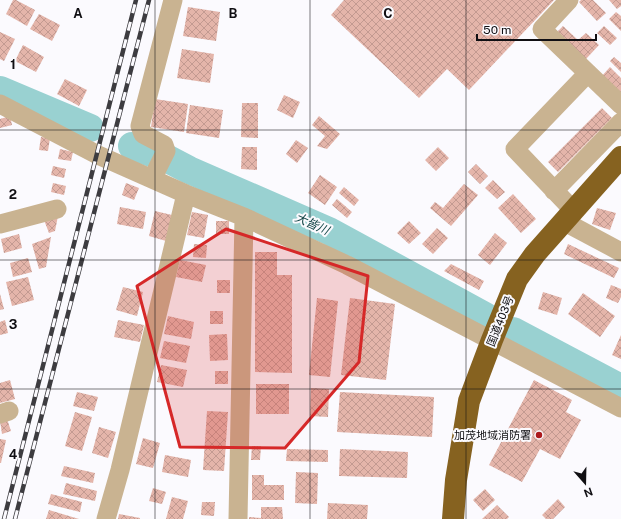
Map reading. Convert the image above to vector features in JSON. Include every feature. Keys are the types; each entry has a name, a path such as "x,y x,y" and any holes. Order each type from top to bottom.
{"highway":[{"name":"国道403号","path":"453,519 456,480 469,401 517,279 535,254 621,157"}],"street":[{"path":"158,168 166,150 164,145 143,134 140,126 173,0"},
{"path":"569,0 542,29 621,105"},
{"path":"588,73 515,149 554,191 568,216 621,252"},
{"path":"0,104 98,155 158,168 186,194 244,217 347,265 621,408"},
{"path":"554,191 621,122"},
{"path":"106,519 120,470 186,194"},
{"path":"0,224 57,208"},
{"path":"238,519 244,217"}],"highlighted area":[{"path":"226,229 368,276 359,362 285,448 180,447 137,286"}],"building":[{"path":"13,0 16,0 35,10 27,26 6,14"},
{"path":"344,0 554,0 469,90 447,69 419,98 331,15"},
{"path":"581,0 593,0 606,13 597,21 579,2"},
{"path":"609,0 621,0 621,6 617,9"},
{"path":"188,7 220,12 216,41 183,36"},
{"path":"616,12 621,16 621,31 609,19"},
{"path":"39,14 60,25 52,41 30,29"},
{"path":"563,26 578,40 586,33 599,45 586,59 557,32"},
{"path":"604,26 617,38 610,45 597,33"},
{"path":"0,32 15,39 4,61 0,59"},
{"path":"23,45 44,57 36,72 15,61"},
{"path":"182,49 214,54 210,83 177,78"},
{"path":"614,57 621,63 621,72 610,61"},
{"path":"610,67 621,78 621,95 601,77"},
{"path":"65,79 87,90 79,106 57,94"},
{"path":"284,95 300,102 293,118 277,110"},
{"path":"155,99 188,104 184,132 151,127"},
{"path":"242,103 258,103 258,138 241,137"},
{"path":"190,105 223,110 219,138 186,133"},
{"path":"602,108 612,118 558,172 548,162"},
{"path":"10,116 12,125 0,128 0,119"},
{"path":"319,116 340,134 327,149 317,146 325,136 312,125"},
{"path":"41,137 50,138 48,151 39,150"},
{"path":"296,140 308,148 297,163 286,154"},
{"path":"242,147 257,147 257,170 241,169"},
{"path":"438,147 449,158 436,171 425,160"},
{"path":"60,149 73,152 71,161 58,159"},
{"path":"476,164 488,176 480,184 468,172"},
{"path":"53,166 66,169 64,178 51,175"},
{"path":"320,175 337,187 325,205 308,193"},
{"path":"493,180 505,192 497,199 485,188"},
{"path":"53,183 66,186 64,195 51,192"},
{"path":"126,183 139,188 134,200 122,195"},
{"path":"464,184 478,195 451,226 430,208 435,202 443,208"},
{"path":"344,187 359,200 354,206 339,193"},
{"path":"513,194 536,219 521,233 498,208"},
{"path":"337,199 352,212 347,218 332,205"},
{"path":"120,207 146,212 143,229 117,224"},
{"path":"597,208 616,213 610,230 592,224"},
{"path":"155,211 172,215 166,241 149,236"},
{"path":"192,212 208,215 204,238 187,235"},
{"path":"58,216 55,231 49,233 44,220"},
{"path":"216,221 229,221 229,234 216,234"},
{"path":"409,221 421,233 409,244 397,233"},
{"path":"437,228 448,238 433,254 422,244"},
{"path":"495,233 507,243 490,265 478,255"},
{"path":"19,234 22,248 4,253 1,239"},
{"path":"51,237 46,267 39,269 32,244"},
{"path":"194,244 207,245 206,258 193,257"},
{"path":"568,244 619,268 614,278 564,254"},
{"path":"255,252 277,252 277,275 292,275 292,373 255,372"},
{"path":"28,258 32,272 13,277 10,263"},
{"path":"180,260 206,265 202,282 176,277"},
{"path":"451,264 484,281 479,290 444,271"},
{"path":"28,277 34,300 12,306 6,282"},
{"path":"217,280 230,280 230,293 217,293"},
{"path":"611,285 621,289 621,297 618,303 606,298"},
{"path":"123,287 143,292 137,316 116,310"},
{"path":"543,292 562,298 557,315 538,309"},
{"path":"583,293 615,316 600,337 568,314"},
{"path":"0,294 4,309 0,310"},
{"path":"317,298 338,301 330,377 309,375"},
{"path":"350,298 395,304 386,380 341,375"},
{"path":"210,311 223,311 223,324 210,324"},
{"path":"168,316 194,322 191,339 164,334"},
{"path":"5,320 8,333 0,335 0,322"},
{"path":"118,320 144,325 140,342 114,337"},
{"path":"227,334 228,360 210,361 209,335"},
{"path":"621,335 621,359 612,355"},
{"path":"164,341 190,346 186,363 160,358"},
{"path":"161,365 187,370 183,387 157,382"},
{"path":"215,371 228,371 228,384 215,384"},
{"path":"10,380 15,399 0,403 0,383"},
{"name":"加茂地域消防署","path":"534,380 572,400 566,412 581,420 560,459 540,449 522,482 489,465"},
{"path":"256,384 289,384 289,414 256,414"},
{"path":"311,388 329,389 328,417 310,416"},
{"path":"77,392 98,397 94,411 73,406"},
{"path":"340,392 434,397 432,437 337,432"},
{"path":"207,411 228,412 224,471 203,470"},
{"path":"75,412 92,417 82,451 65,446"},
{"path":"7,419 11,431 2,434 0,421"},
{"path":"99,427 116,432 108,458 92,453"},
{"path":"143,438 160,443 153,468 136,464"},
{"path":"0,439 6,440 1,463 0,463"},
{"path":"252,446 261,446 260,460 251,460"},
{"path":"287,449 328,450 328,462 286,461"},
{"path":"340,449 408,452 407,478 339,476"},
{"path":"165,455 191,460 188,477 162,472"},
{"path":"64,466 95,473 93,483 61,476"},
{"path":"296,472 318,473 317,504 295,503"},
{"path":"252,475 264,475 264,485 284,485 284,500 252,500"},
{"path":"66,483 97,491 95,501 63,494"},
{"path":"153,488 166,492 162,504 149,501"},
{"path":"485,489 495,500 483,511 473,500"},
{"path":"51,494 82,502 80,512 48,504"},
{"path":"172,497 188,501 183,519 166,519"},
{"path":"558,499 565,507 553,519 546,519 542,515"},
{"path":"202,502 215,502 214,516 201,515"},
{"path":"328,503 368,505 367,519 327,519"},
{"path":"497,505 509,517 507,519 482,519"},
{"path":"261,507 282,507 283,519 249,519 249,517 261,518"},
{"path":"49,510 79,519 46,519"},
{"path":"119,514 140,518 140,519 118,519"}],"waterway":[{"name":"大皆川","path":"0,90 90,128"},
{"name":"大皆川","path":"132,146 168,159 189,170 329,231 485,316"},
{"name":"大皆川","path":"513,331 621,388"}],"railway":[{"path":"4,519 136,0"},
{"path":"15,519 149,0"}],"place":[{"name":"加茂地域消防署","path":"539,435"}]}
